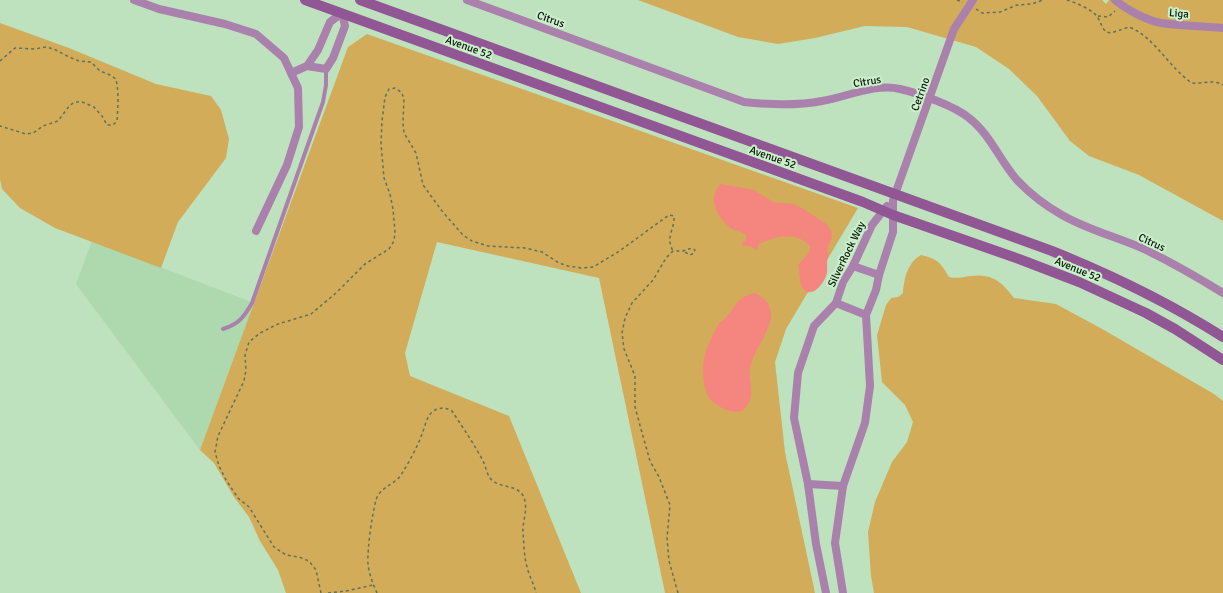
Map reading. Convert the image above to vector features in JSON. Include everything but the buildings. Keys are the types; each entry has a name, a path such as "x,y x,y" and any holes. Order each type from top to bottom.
{"main road":[{"name":"Avenue 52","path":"305,0 863,202 888,213 1012,256 1092,288 1146,313 1223,360"},
{"name":"Avenue 52","path":"360,0 894,196 1046,248 1097,269 1137,288 1223,337"}],"street":[{"path":"134,0 159,9 225,24 256,34 284,58 298,88 299,128 287,165 256,231"},
{"name":"Citrus","path":"467,0 744,102 772,105 794,105 823,101 879,88 899,89 930,99 953,108 970,118 984,134 1018,180 1037,198 1063,216 1143,249 1190,272 1223,293"},
{"name":"Cetrino","path":"894,196 954,29 971,2"},
{"name":"Liga","path":"1117,2 1138,14 1161,22 1223,28"},
{"path":"291,73 307,66 318,50 330,22 342,13 345,26 333,58 326,69 307,66"},
{"name":"SilverRock Way","path":"826,593 816,544 808,484 794,418 798,373 814,326 836,303 843,282 853,266 872,225 888,213 894,196"},
{"path":"843,593 836,543 843,486 865,423 870,386 866,315 876,290 879,275 893,232 888,213"},
{"path":"853,266 879,275"},
{"path":"836,303 866,315"},
{"path":"808,484 843,486"}],"lane":[{"path":"223,328 233,325 245,316 252,303 323,102 326,84 326,69"}],"path":[{"path":"958,0 971,2 982,13 1000,12 1017,5 1032,4 1043,0"},
{"path":"1067,0 1084,7 1098,16 1108,17 1115,11 1117,2"},
{"path":"1098,16 1100,25 1106,32 1111,33 1129,27 1140,33 1157,49 1176,71 1192,83 1210,82 1223,85"},
{"path":"0,61 14,48 34,49 46,47 54,48 68,57 80,61 92,62 100,71 116,79 118,86 118,106 117,121 113,125 107,125 102,116 94,107 82,102 75,102 70,105 58,122 43,126 33,133 26,134 0,126"},
{"path":"321,593 316,570 310,561 300,557 286,555 274,547 249,507 238,498 226,480 219,466 215,452 218,436 244,382 246,370 245,355 249,342 260,333 278,324 311,314 336,293 366,264 389,249 394,241 395,232 393,209 390,194 384,178 381,144 385,97 389,89 395,88 401,92 404,98 402,124 404,133 416,153 423,185 442,211 463,235 472,241 488,246 525,248 542,252 559,263 568,266 581,268 593,267 618,252 669,215 674,216 675,221 669,237 670,245 673,251"},
{"path":"678,593 669,561 667,538 670,505 659,477 650,461 641,430 635,407 635,376 624,349 622,333 625,318 632,303 653,280 666,258 673,251 683,251 692,248 695,250 694,253 690,255 683,251"},
{"path":"377,593 368,564 371,530 376,500 385,487 400,476 413,453 428,418 433,412 440,408 446,408 452,411 474,445 490,478 495,483 516,489 522,494 525,504 523,532 527,567 536,593"},
{"path":"328,593 374,585"}],"shaded area":[{"path":"638,0 1102,0 1106,4 1109,0 1223,0 1223,221 1139,175 1089,156 1070,141 1037,96 1009,69 976,47 907,27 865,26 815,38 778,44 738,37"},
{"path":"0,23 69,48 156,84 211,96 221,110 229,139 226,158 178,222 161,268 55,228 20,208 2,189 0,179"},
{"path":"367,34 858,208 786,329 775,362 785,452 815,593 665,593 599,278 437,242 405,353 410,376 509,416 581,593 286,593 278,570 260,541 249,517 234,497 214,463 200,450 348,47"},
{"path":"721,184 754,190 773,202 793,204 825,223 831,230 832,238 827,250 829,255 827,260 827,273 825,279 817,289 806,292 801,284 798,265 808,255 810,246 799,238 786,236 779,237 759,244 756,250 752,247 742,245 746,240 746,235 742,232 733,230 722,220 716,210 714,199 717,189"},
{"path":"92,241 254,303 200,450 76,284"},
{"path":"921,255 938,262 944,268 949,277 957,278 978,275 991,277 1001,283 1014,298 1056,304 1104,330 1214,394 1223,401 1223,593 874,593 871,576 868,532 875,502 892,462 907,442 913,422 905,405 882,382 877,335 886,305 891,298 898,297 903,293 904,282 910,266"},
{"path":"755,293 765,300 770,308 771,317 765,336 751,364 751,397 749,402 741,411 730,411 717,405 708,396 704,381 704,359 706,350 716,328 721,321 741,299 749,294"}]}
